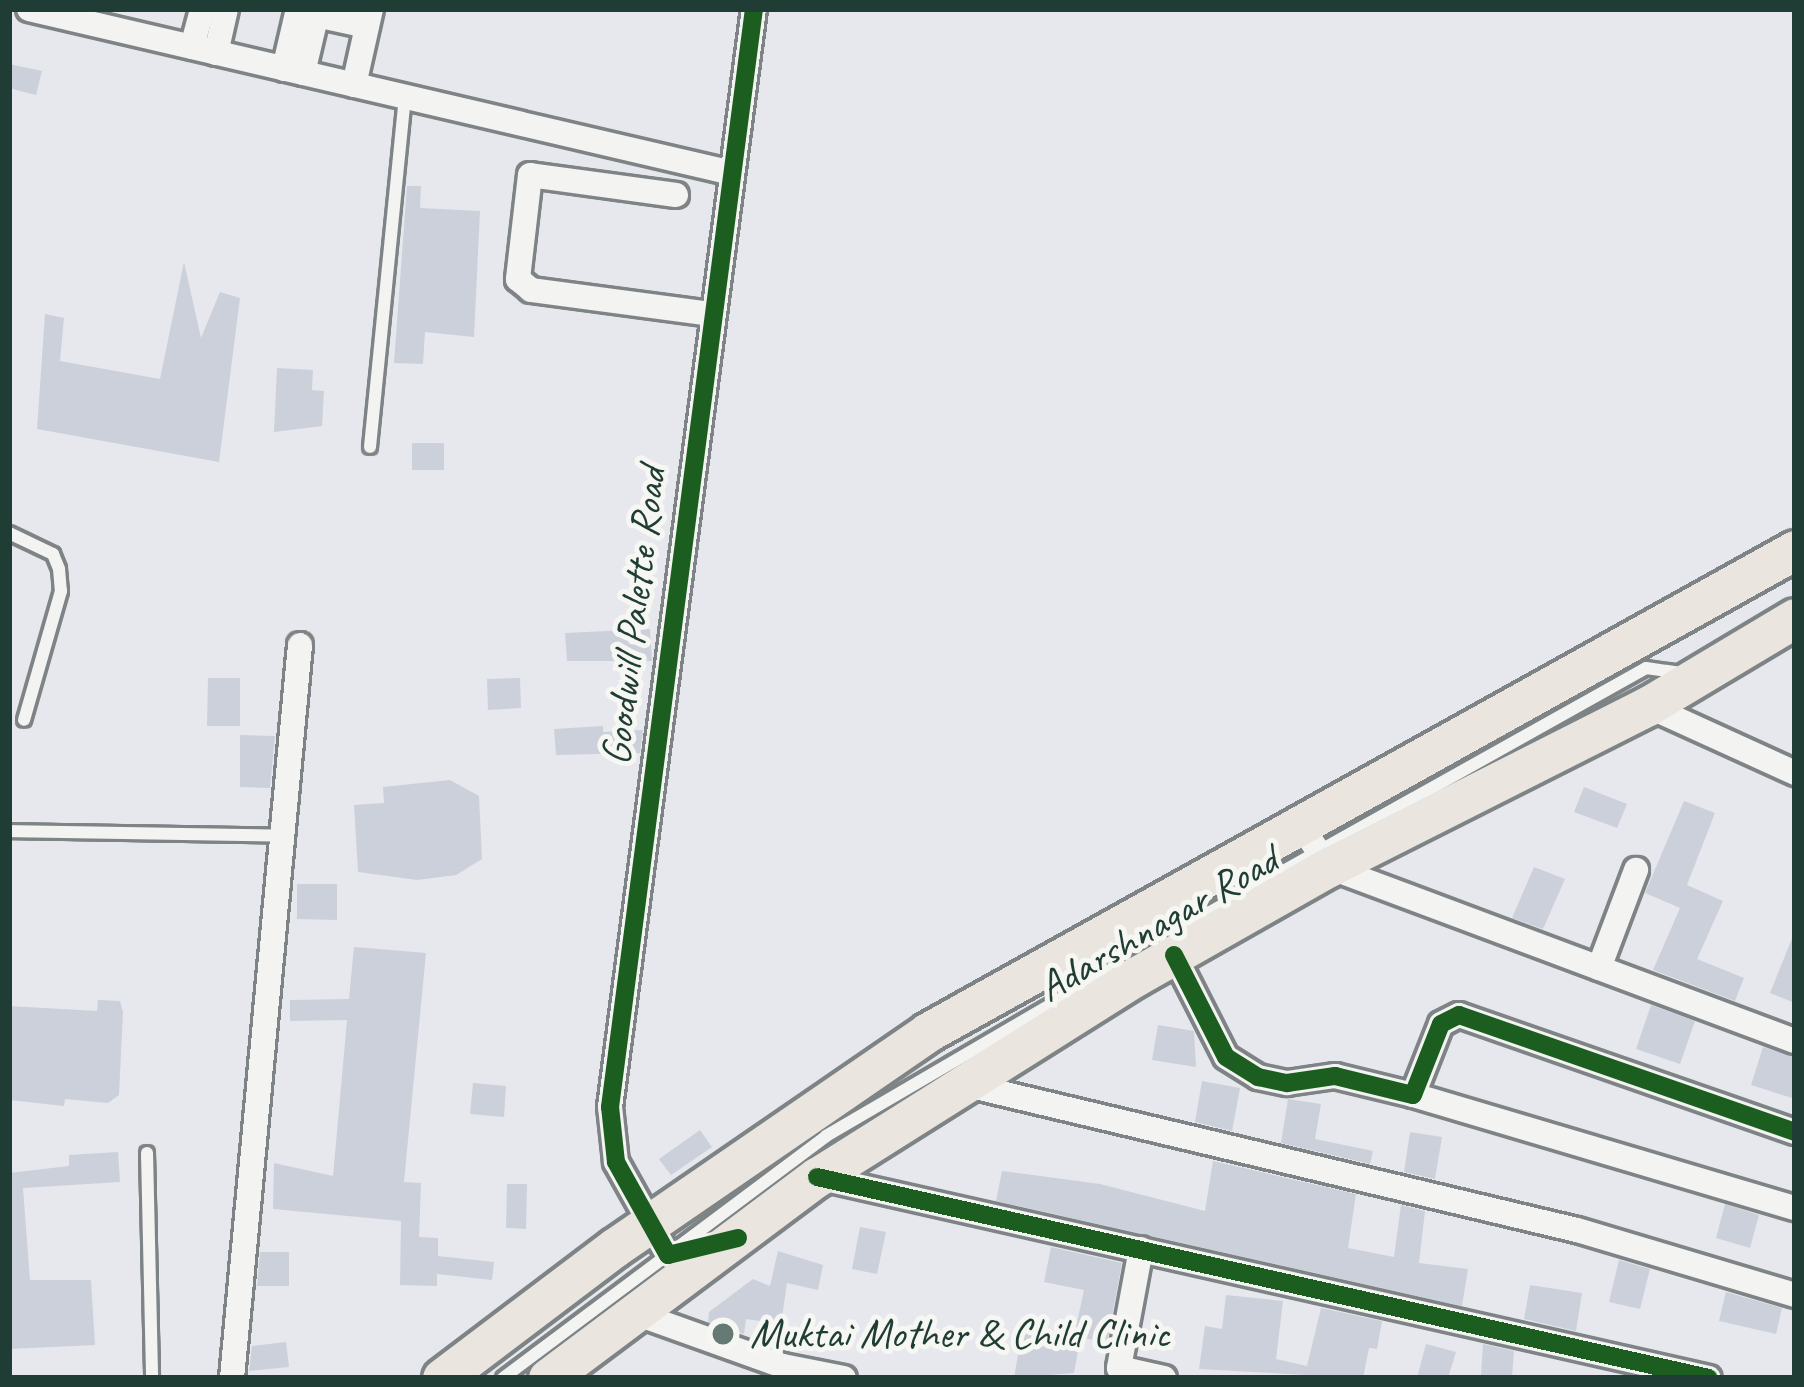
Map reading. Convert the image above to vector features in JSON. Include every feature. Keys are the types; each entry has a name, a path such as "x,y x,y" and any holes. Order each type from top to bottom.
{"main road":[{"name":"Adarshnagar Road","path":"548,1378 817,1177 1656,627 1795,550"},
{"name":"Adarshnagar Road","path":"442,1378 614,1247 658,1240 928,1032 1647,687 1697,675 1795,618"}],"street":[{"path":"202,9 204,50"},
{"path":"204,50 226,9"},
{"name":"Goodwill Palette Road","path":"658,1240 616,1162 610,1107 754,9"},
{"path":"43,11 732,173"},
{"path":"294,71 311,11 369,18 354,85"},
{"path":"676,195 530,176 518,279 531,290 711,314"},
{"path":"232,1378 300,646"},
{"path":"1647,687 1795,773"},
{"path":"1316,847 1599,968 1795,1041"},
{"path":"1599,968 1636,870"},
{"path":"1169,947 1238,1070 1287,1083 1335,1076 1413,1095 1795,1208"},
{"path":"1413,1095 1441,1024 1459,1015 1795,1132"},
{"path":"961,1084 1577,1230 1795,1295"},
{"path":"817,1177 1709,1378"},
{"path":"658,1240 738,1238"},
{"path":"1141,1249 1119,1368 1164,1378"},
{"path":"632,1312 783,1366 844,1378"}],"lane":[{"path":"370,447 405,97"},
{"path":"9,533 53,554 61,591 24,720"},
{"path":"1647,687 1656,627"},
{"path":"9,831 282,836"},
{"path":"503,1378 658,1240 1125,962"},
{"path":"147,1153 152,1378"}],"building":[{"path":"9,64 42,71 36,95 9,88"},
{"path":"407,186 421,186 420,208 480,211 474,337 425,332 423,364 394,363"},
{"path":"184,262 201,338 220,292 240,298 219,462 37,429 45,314 64,318 60,361 160,379"},
{"path":"277,368 313,370 312,390 324,391 322,426 274,432"},
{"path":"412,443 444,443 444,470 412,470"},
{"path":"650,629 652,661 567,661 565,633"},
{"path":"208,678 240,678 240,726 207,726"},
{"path":"520,678 521,708 488,710 487,679"},
{"path":"603,726 603,732 643,730 640,753 556,755 554,729"},
{"path":"240,735 275,736 270,788 240,787"},
{"path":"450,780 479,796 482,859 456,875 417,880 358,872 354,805 384,803 383,787"},
{"path":"1584,787 1627,804 1617,828 1574,812"},
{"path":"1684,801 1715,813 1687,885 1723,901 1697,959 1744,978 1735,1001 1653,970 1680,908 1645,893"},
{"path":"1534,867 1565,879 1543,929 1512,918"},
{"path":"297,884 337,884 337,920 297,919"},
{"path":"1795,931 1795,1003 1770,993"},
{"path":"354,947 426,953 404,1182 421,1183 419,1237 438,1238 438,1256 494,1262 492,1280 437,1274 437,1286 400,1285 401,1221 273,1209 274,1163 333,1176 347,1020 290,1021 290,1000 349,999"},
{"path":"98,1000 120,1001 123,1012 119,1095 108,1103 65,1099 64,1106 9,1100 9,1006 97,1011"},
{"path":"1651,1005 1695,1021 1680,1064 1636,1049"},
{"path":"1158,1025 1194,1031 1196,1067 1152,1060"},
{"path":"1763,1047 1795,1057 1795,1099 1751,1085"},
{"path":"1202,1081 1240,1088 1232,1131 1195,1122"},
{"path":"473,1083 506,1086 504,1117 470,1114"},
{"path":"1288,1099 1321,1104 1315,1139 1373,1151 1370,1164 1281,1143"},
{"path":"700,1130 712,1147 671,1175 659,1159"},
{"path":"1410,1132 1442,1137 1435,1179 1404,1172"},
{"path":"118,1152 120,1182 23,1188 30,1280 91,1280 95,1345 9,1349 9,1173 69,1166 69,1155"},
{"path":"1213,1161 1356,1194 1348,1248 1394,1257 1401,1205 1425,1211 1419,1263 1468,1269 1462,1306 996,1201 1002,1171 1100,1184 1205,1211"},
{"path":"507,1184 527,1184 526,1229 506,1228"},
{"path":"1725,1204 1759,1215 1750,1248 1716,1238"},
{"path":"860,1227 886,1232 877,1274 852,1269"},
{"path":"1051,1247 1122,1263 1107,1343 1074,1336 1084,1290 1044,1282"},
{"path":"778,1251 823,1265 818,1290 787,1283 781,1324 746,1319 744,1334 708,1322 709,1312 753,1279 770,1286"},
{"path":"260,1252 289,1252 289,1286 257,1286"},
{"path":"1619,1260 1650,1269 1640,1309 1609,1302"},
{"path":"1530,1285 1582,1293 1576,1331 1524,1319"},
{"path":"1726,1292 1782,1308 1776,1334 1719,1321"},
{"path":"1226,1295 1283,1301 1276,1359 1307,1366 1321,1308 1382,1321 1377,1349 1369,1348 1363,1378 1199,1369 1205,1326 1222,1329"},
{"path":"1022,1331 1080,1340 1074,1373 1014,1378"},
{"path":"286,1342 289,1367 249,1371 252,1346"},
{"path":"1426,1344 1456,1352 1448,1378 1417,1378"},
{"path":"1483,1344 1514,1351 1512,1377 1481,1375"}],"cycle path":[{"path":"738,1238 668,1255 616,1162 610,1107 754,9"},
{"path":"1174,955 1226,1057 1258,1077 1287,1083 1335,1076 1413,1095 1441,1024 1459,1015 1795,1132"},
{"path":"817,1177 1709,1378"}],"place":[{"name":"Muktai Mother & Child Clinic","path":"723,1334"}]}
